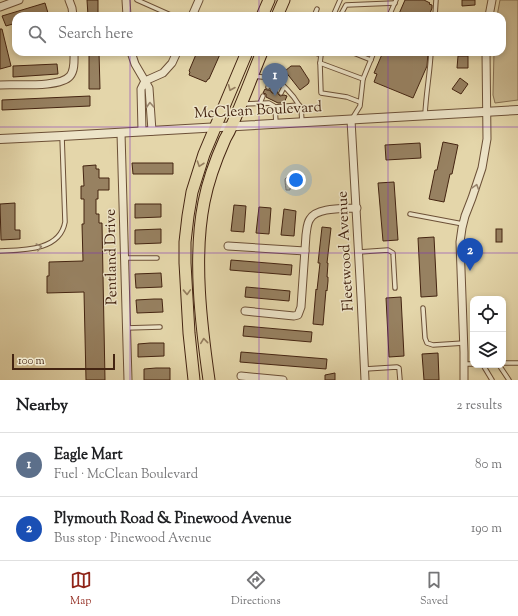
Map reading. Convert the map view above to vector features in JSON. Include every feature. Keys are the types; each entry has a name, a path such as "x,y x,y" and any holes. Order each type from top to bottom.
{"main road":[{"path":"264,12 268,0"},
{"path":"279,12 284,0"},
{"path":"194,380 189,333 185,256 186,227 189,207 196,177 204,154 245,56"},
{"path":"209,380 200,288 199,254 204,201 210,178 225,139 232,127 260,56"}],"street":[{"path":"0,7 19,0"},
{"path":"70,0 72,12"},
{"path":"126,0 127,12"},
{"path":"194,12 199,0"},
{"path":"490,12 492,0"},
{"path":"0,85 51,84 63,81 70,76 73,70 74,56"},
{"path":"132,56 135,64 150,88 152,131"},
{"path":"142,132 141,89 145,81 163,73 172,63 175,56"},
{"path":"464,380 460,242 465,216 483,164 487,139 488,112 486,56"},
{"name":"McClean Boulevard","path":"0,139 518,110"},
{"name":"Fleetwood Avenue","path":"351,120 357,208 365,380"},
{"name":"Pentland Drive","path":"121,133 128,380"},
{"path":"245,312 294,316 298,315 301,307 307,228 310,219 313,215 327,210 357,208"},
{"path":"228,246 305,251"},
{"path":"241,376 283,380"}],"lane":[{"path":"137,0 164,12"},
{"path":"336,12 340,0"},
{"path":"435,12 436,0"},
{"path":"342,12 346,5 395,1 391,12"},
{"path":"322,56 320,63 321,93 347,97 360,102"},
{"path":"361,56 371,60"},
{"path":"351,120 360,106 363,79 372,56"},
{"path":"425,116 432,56"},
{"path":"320,63 363,79"},
{"path":"252,76 272,78 284,86 301,107 302,123"},
{"path":"268,87 272,78"},
{"path":"273,90 277,82"},
{"path":"281,93 284,86"},
{"path":"286,96 288,91"},
{"path":"260,103 263,96"},
{"path":"241,104 268,101 275,105 281,106 299,105"},
{"path":"275,105 276,124"},
{"path":"0,251 45,246 60,235 64,229 62,136"},
{"path":"410,214 463,224"},
{"path":"359,252 388,250 393,253 395,288"},
{"path":"124,258 157,258"},
{"path":"423,308 425,338 427,343 433,345 464,343"},
{"path":"126,328 160,327"},
{"path":"506,363 518,363"},
{"path":"464,364 470,364"},
{"path":"364,369 397,367 399,368 400,380"},
{"path":"485,368 492,380"},
{"path":"501,368 509,380"}],"shaded area":[{"path":"500,0 518,0 518,100 495,103 493,95 494,56 506,56 506,12 498,12"},
{"path":"287,177 296,178 296,186 294,188 290,188 290,190 286,190 285,179"}],"building":[{"path":"87,0 98,0 98,12 88,12"},
{"path":"405,0 424,0 432,5 430,12 400,12"},
{"path":"462,0 475,0 475,5 462,6"},
{"path":"45,3 48,12 15,12"},
{"path":"12,13 12,24 6,26 2,16"},
{"path":"0,29 2,29 11,66 0,69"},
{"path":"89,56 99,56 100,89 89,89"},
{"path":"195,56 219,56 209,79 206,82 189,75 189,71"},
{"path":"381,56 428,56 427,66 413,98 374,82 377,74 374,73"},
{"path":"458,56 468,56 468,68 457,68"},
{"path":"57,64 58,74 13,77 13,66"},
{"path":"291,66 300,66 309,80 308,84 300,90 285,71"},
{"path":"460,78 468,84 461,94 452,89"},
{"path":"265,89 270,90 272,93 276,91 280,96 287,96 284,103 278,103 266,97 266,94 263,93"},
{"path":"90,96 90,106 2,110 2,100"},
{"path":"443,142 458,145 444,202 429,199"},
{"path":"420,143 421,158 386,160 385,145"},
{"path":"132,163 173,163 173,174 133,174"},
{"path":"96,165 96,169 99,169 99,178 109,178 109,190 98,190 98,199 96,199 96,214 99,214 99,223 102,223 105,380 86,380 84,292 47,293 47,276 49,276 49,262 83,261 82,224 84,224 84,199 81,199 81,186 84,186 83,166"},
{"path":"394,182 398,240 383,241 378,183"},
{"path":"15,203 15,230 20,230 20,239 1,240 0,204"},
{"path":"135,204 161,204 161,217 135,218"},
{"path":"234,205 246,206 244,232 231,231"},
{"path":"259,207 271,208 269,234 256,233"},
{"path":"284,209 296,211 294,236 281,235"},
{"path":"322,227 331,228 327,263 328,281 323,325 313,324 320,263 318,263"},
{"path":"161,229 161,243 135,244 135,230"},
{"path":"496,229 502,229 502,242 496,242"},
{"path":"434,237 437,296 421,297 418,238"},
{"path":"231,260 292,265 291,275 230,270"},
{"path":"161,273 162,287 136,288 135,274"},
{"path":"246,287 290,291 289,301 245,297"},
{"path":"401,297 404,356 389,357 386,298"},
{"path":"162,299 163,312 137,313 136,300"},
{"path":"244,326 312,332 311,342 243,336"},
{"path":"164,343 164,356 138,357 138,344"},
{"path":"241,352 327,359 326,369 240,362"},
{"path":"438,353 439,380 424,380 422,354"},
{"path":"170,368 170,380 144,380 144,369"},
{"path":"335,373 335,380 325,380 325,375"}],"place":[{"name":"Eagle Mart","path":"275,96"},
{"name":"Plymouth Road & Pinewood Avenue","path":"470,271"}]}
